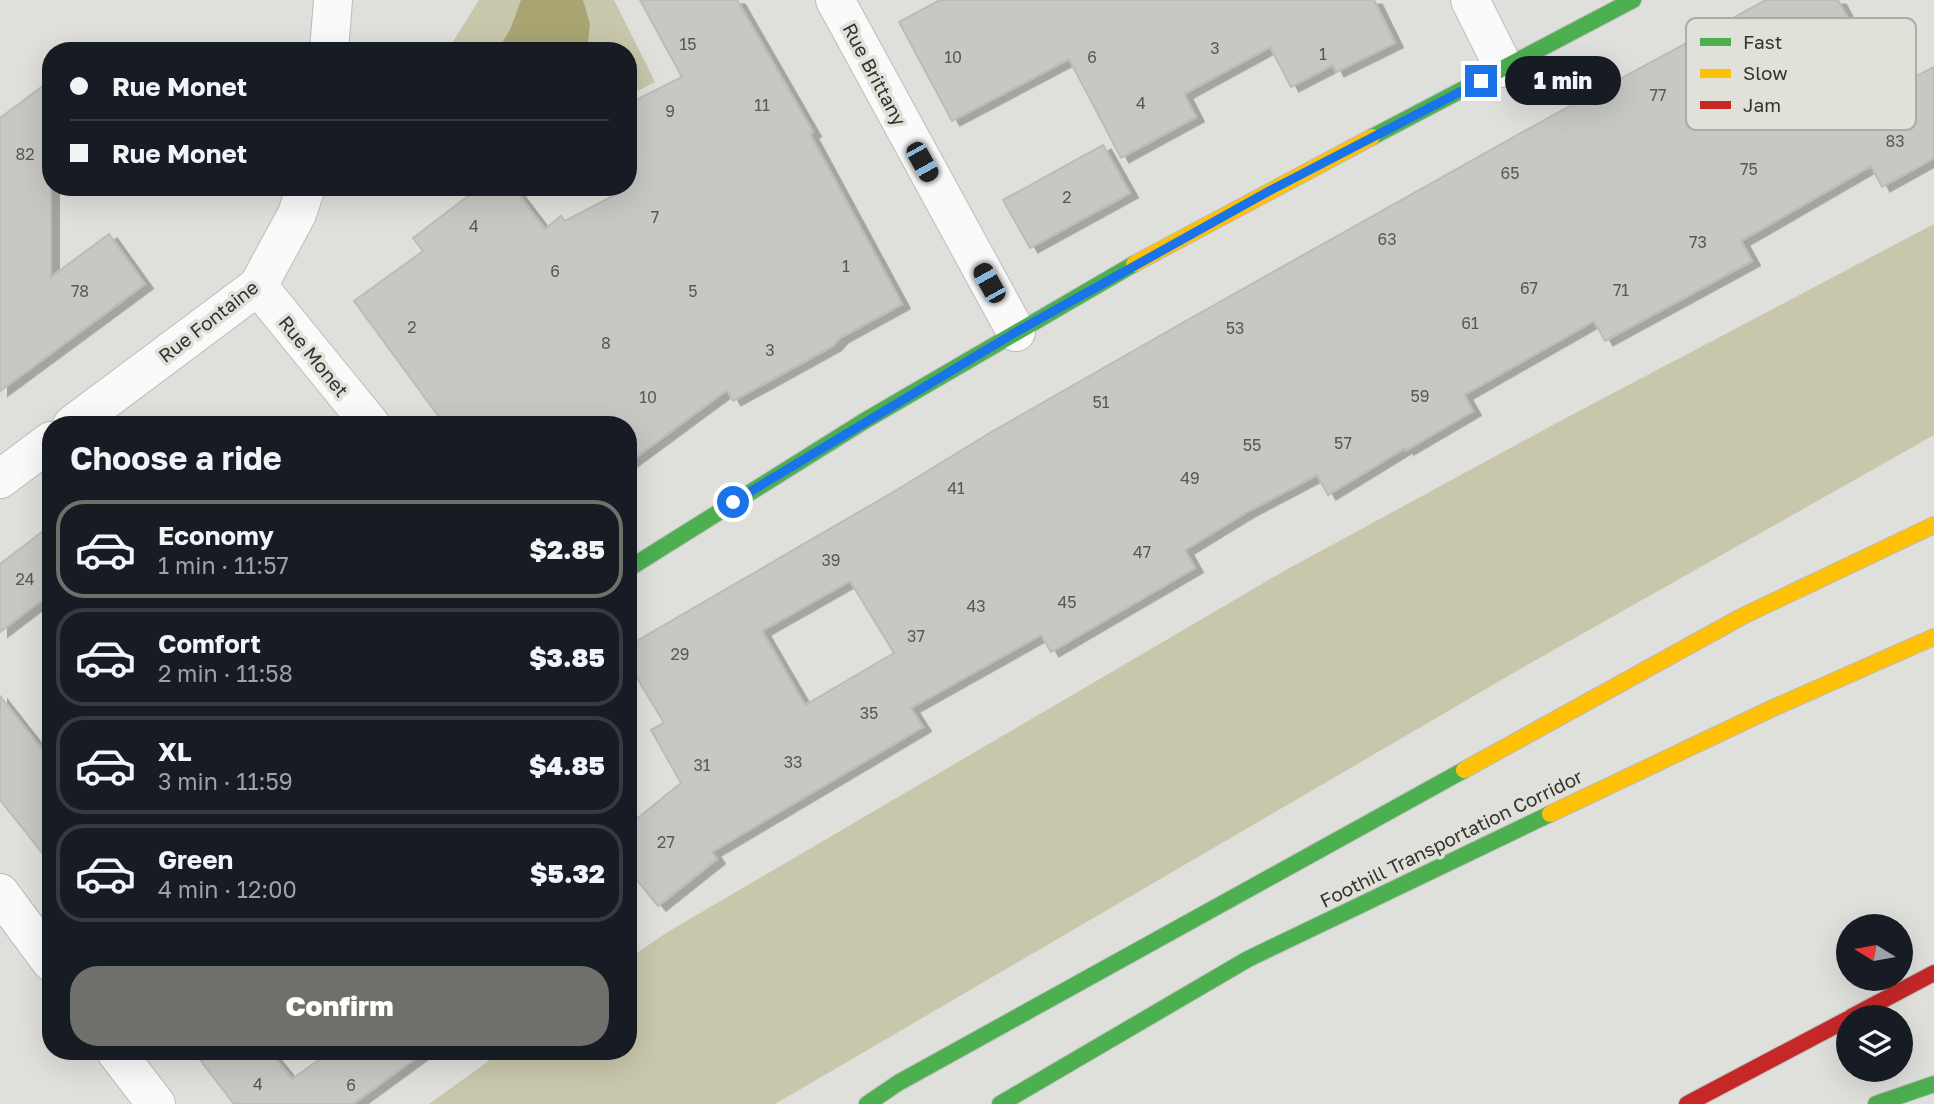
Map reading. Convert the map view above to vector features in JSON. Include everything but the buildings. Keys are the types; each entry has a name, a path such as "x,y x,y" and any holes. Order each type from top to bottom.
{"main road":[{"path":"637,563 710,516 1016,332 1271,190 1633,0"},
{"path":"867,1104 898,1083 1743,616 1934,525"},
{"name":"Foothill Transportation Corridor","path":"1000,1104 1248,959 1773,708 1934,636"},
{"path":"1874,1005 1934,973"},
{"path":"1687,1104 1836,1025"},
{"path":"1876,1104 1934,1084"}],"street":[{"path":"330,42 333,0"},
{"name":"Rue Brittany","path":"835,0 1016,332"},
{"path":"1470,0 1504,68"},
{"name":"Rue Fontaine","path":"84,416 258,286 297,214 303,196"},
{"name":"Rue Monet","path":"258,286 363,416"},
{"path":"0,479 42,448"},
{"path":"0,894 42,950"},
{"path":"122,1060 156,1104"}],"green space":[{"path":"479,0 614,0 635,42 453,42"},
{"path":"637,46 655,82 637,91"},
{"path":"1934,224 1934,435 1520,669 775,1104 429,1104 490,1060 637,1060 637,953 666,933 1284,571 1562,420"}],"shaded area":[{"path":"521,0 583,0 590,24 588,42 504,42"}],"traffic: fast":[{"path":"1372,137 1633,0"},
{"path":"637,563 866,420 1134,264"},
{"path":"867,1104 898,1083 1464,770"},
{"path":"1000,1104 1248,959 1550,814"},
{"path":"1876,1104 1934,1084"}],"traffic: slow":[{"path":"1134,264 1372,137"},
{"path":"1464,770 1743,616 1934,525"},
{"path":"1550,814 1773,708 1934,637"}],"traffic: jam":[{"path":"1874,1005 1934,973"},
{"path":"1687,1104 1836,1025"}],"route":[{"path":"733,502 984,350 1271,190 1481,81"}]}
